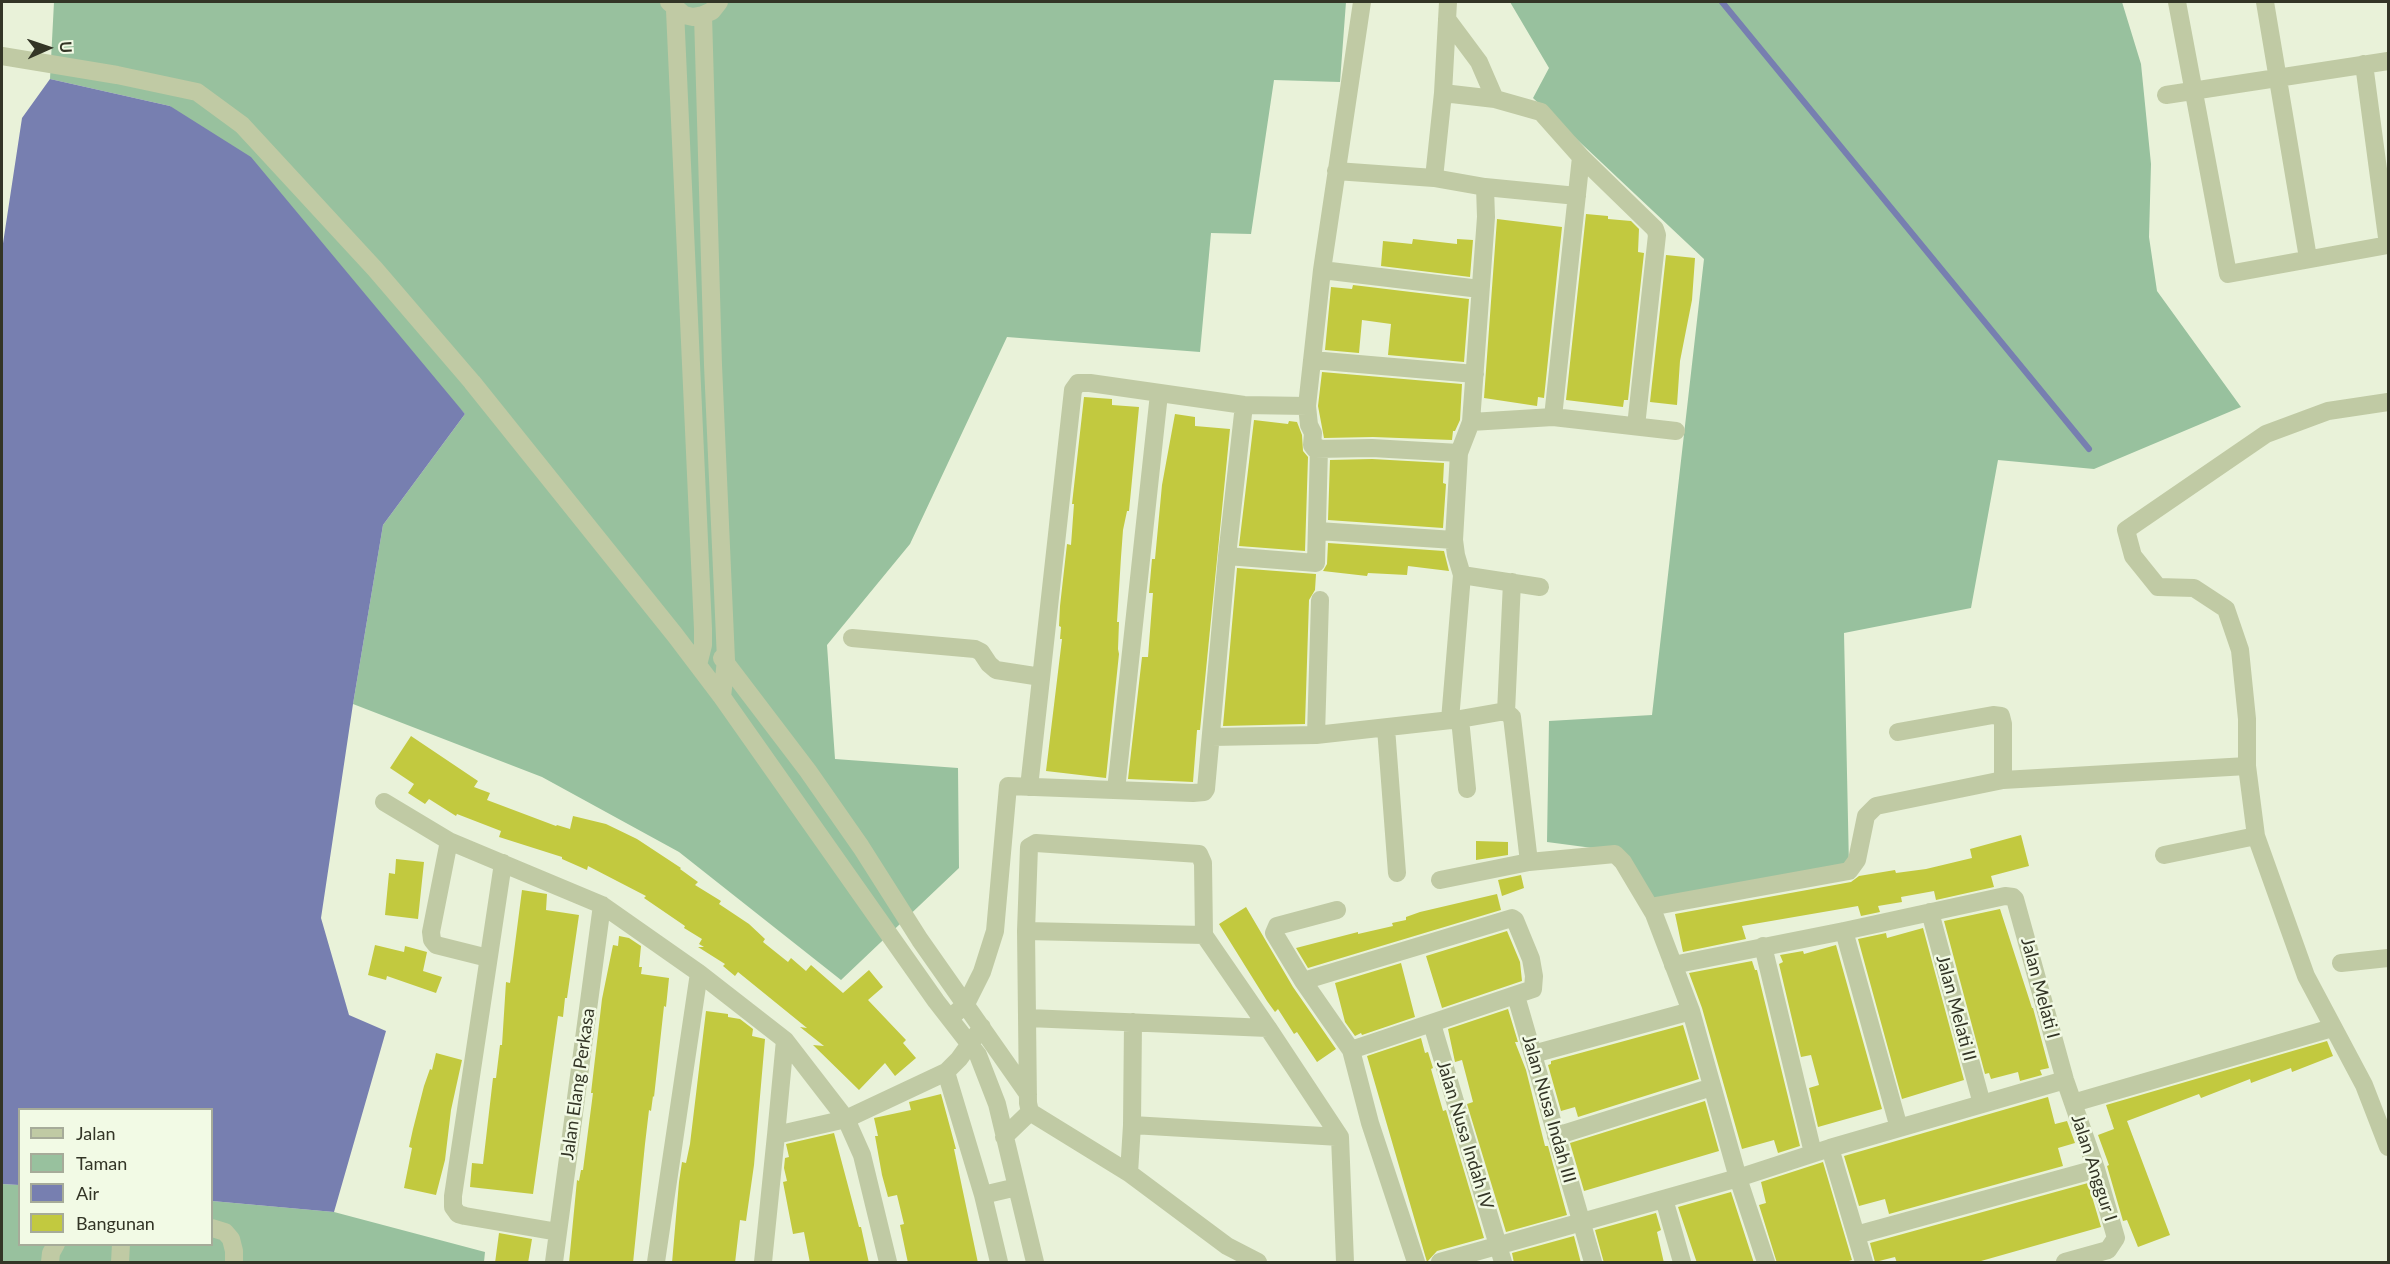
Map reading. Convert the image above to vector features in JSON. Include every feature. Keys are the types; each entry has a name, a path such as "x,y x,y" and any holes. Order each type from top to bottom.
{"street":[{"path":"672,6 684,15 703,15 712,11 719,2"},
{"path":"1362,2 1322,270 1307,406 1309,425 1313,433 1312,445 1315,449 1372,448 1459,453"},
{"path":"2177,2 2228,274 2388,245 2364,64"},
{"path":"2265,2 2308,258"},
{"path":"672,6 703,645 698,665"},
{"path":"1434,178 1443,93 1447,10"},
{"path":"1447,10 1479,62 1495,99"},
{"path":"703,15 713,365 726,660 722,697"},
{"path":"2,56 117,75 197,92 242,125 375,269 472,382 698,665 970,1044 987,1076 997,1104 1035,1263"},
{"path":"2166,95 2388,61"},
{"path":"1443,93 1495,99 1541,112 1581,157 1655,229 1657,235 1636,426"},
{"path":"1553,417 1581,157"},
{"path":"1336,171 1434,178 1485,187 1576,196"},
{"path":"1467,789 1455,719 1462,575 1454,540 1459,453 1471,422 1486,217 1485,187"},
{"path":"1322,270 1480,289"},
{"path":"1312,360 1475,374"},
{"path":"691,366 713,365"},
{"path":"1029,787 1073,390 1078,383 1244,405 1307,406"},
{"path":"1116,790 1159,394"},
{"path":"2388,402 2328,411 2266,434 2126,530 2133,556 2158,587 2194,588 2226,609 2240,650 2247,719 2247,766 2256,836 2306,976 2364,1084 2388,1147"},
{"path":"950,1018 966,1004 982,972 995,931 1008,786 1204,792 1206,789 1227,556 1244,405"},
{"path":"1471,422 1553,417 1676,431"},
{"path":"1227,556 1316,563 1319,448"},
{"path":"1318,531 1454,540"},
{"path":"1462,575 1540,587"},
{"path":"1506,712 1512,582"},
{"path":"1316,735 1320,600"},
{"path":"675,635 703,645 726,660 861,847 920,940 982,1027 1029,1103 1129,1173 1227,1246 1258,1263"},
{"path":"852,638 975,648 996,670 1041,677"},
{"path":"1212,737 1316,735 1506,712 1512,717 1514,723 1529,862"},
{"path":"1898,732 1993,715 2001,716 2003,719 2002,780"},
{"path":"1386,728 1397,873"},
{"path":"1650,907 1849,871 1857,860 1866,816 1876,806 2002,780 2247,766"},
{"path":"384,802 449,841 602,905 699,973 785,1040 846,1119 862,1155 888,1263"},
{"path":"2164,855 2256,836"},
{"path":"449,841 431,932 432,940 436,945 488,958"},
{"path":"1004,1137 1029,1103 1026,932 1028,852 1032,845 1036,843 1199,854 1203,863 1204,935 1340,1137 1345,1263"},
{"path":"1440,880 1529,862 1615,854 1623,862 1650,907 1690,1011 1738,1178 1766,1263"},
{"path":"503,862 453,1207 458,1214 465,1216 558,1232"},
{"name":"Jalan Melati I","path":"1930,912 2005,896 2015,899 2073,1103"},
{"name":"Jalan Elang Perkasa","path":"554,1263 602,905"},
{"path":"1337,910 1277,926 1275,938 1351,1050 1370,1123 1416,1263"},
{"path":"1673,964 1930,912"},
{"name":"Jalan Melati II","path":"1930,912 1982,1104"},
{"path":"1303,981 1512,918 1515,920 1531,959 1534,976 1533,989 1351,1050"},
{"path":"1844,931 1899,1128"},
{"path":"1026,932 1204,935"},
{"path":"1763,946 1821,1151 1856,1234 1864,1263"},
{"path":"2341,963 2388,958"},
{"path":"656,1263 699,973"},
{"name":"Jalan Nusa Indah III","path":"1516,996 1593,1263"},
{"path":"1533,1054 1690,1011"},
{"path":"1028,1018 1268,1028"},
{"path":"1129,1173 1133,1022"},
{"name":"Jalan Nusa Indah IV","path":"1432,1024 1501,1255"},
{"path":"776,1136 846,1119 946,1072 982,1027"},
{"path":"2073,1103 2332,1028"},
{"path":"763,1263 785,1040"},
{"path":"946,1072 983,1195 999,1263"},
{"path":"1440,1263 1501,1255 1582,1222 2065,1080"},
{"path":"1556,1136 1712,1087"},
{"name":"Jalan Anggur I","path":"2065,1263 2108,1250 2116,1238 2096,1169 2073,1103"},
{"path":"1132,1125 1340,1137"},
{"path":"1856,1234 2096,1169"},
{"path":"983,1195 1017,1187"},
{"path":"1664,1199 1682,1263"},
{"path":"213,1228 225,1232 231,1239 234,1263"},
{"path":"765,1238 772,1263"},
{"path":"50,1263 51,1253 55,1246"},
{"path":"120,1263 121,1246"}],"green space":[{"path":"54,2 1346,2 1340,82 1274,80 1251,234 1211,233 1200,352 1007,337 910,544 827,645 835,759 958,768 959,868 841,980 679,852 542,777 353,704 383,525 465,414 170,106 50,79"},
{"path":"1510,2 2122,2 2141,64 2151,164 2149,237 2157,291 2241,407 2094,469 1998,460 1971,608 1844,633 1849,867 1643,902 1623,852 1547,842 1549,721 1652,715 1704,259 1533,98 1549,68"},
{"path":"2,1184 18,1185 18,1246 213,1246 213,1201 334,1212 485,1252 484,1262 2,1262"}],"water":[{"path":"50,79 170,106 251,157 465,414 383,525 353,704 321,918 349,1015 386,1031 334,1212 213,1201 213,1108 18,1108 18,1185 2,1184 2,250 22,118"}],"building":[{"path":"1586,214 1631,221 1639,229 1638,252 1644,253 1628,400 1624,400 1623,407 1566,400"},
{"path":"1497,219 1562,227 1544,398 1538,397 1537,406 1484,398"},
{"path":"1413,239 1457,244 1457,239 1473,240 1470,277 1381,266 1383,241 1412,244"},
{"path":"1666,255 1695,258 1692,300 1680,361 1677,405 1650,402"},
{"path":"1353,285 1469,299 1464,362 1388,355 1391,324 1362,320 1359,353 1325,350 1331,287 1352,289"},
{"path":"1322,372 1462,384 1460,420 1453,431 1452,440 1324,438 1318,406"},
{"path":"1084,397 1112,399 1112,405 1139,407 1129,511 1127,511 1123,530 1117,622 1119,622 1119,654 1106,778 1046,771 1062,639 1060,639 1061,627 1059,626 1060,606 1067,544 1071,545 1074,504 1072,504"},
{"path":"1175,414 1195,417 1195,426 1230,429 1193,782 1128,779 1142,657 1148,657 1153,593 1149,593 1152,559 1155,559 1162,485"},
{"path":"1254,420 1288,424 1289,421 1297,422 1302,435 1303,451 1308,457 1305,551 1239,546"},
{"path":"1372,459 1444,463 1443,483 1446,484 1443,528 1328,520 1330,460"},
{"path":"1328,543 1444,551 1449,571 1408,566 1407,575 1368,573 1367,576 1323,571 1327,564"},
{"path":"1237,568 1316,574 1315,590 1309,600 1305,724 1223,726"},
{"path":"411,736 478,781 474,787 490,793 487,800 556,826 570,829 573,816 606,824 637,839 681,868 698,882 695,885 721,901 719,904 749,924 765,939 763,942 788,962 791,958 806,971 811,965 843,993 869,970 883,987 868,1000 906,1040 903,1043 916,1058 895,1076 885,1063 859,1090 813,1045 824,1046 800,1027 807,1028 738,972 735,976 723,966 725,964 698,947 704,947 699,944 702,939 644,898 646,896 588,866 587,870 562,857 499,837 501,831 457,814 456,816 429,799 425,804 408,793 414,784 390,768"},
{"path":"2021,835 2029,866 1991,876 1994,887 1936,900 1934,891 1901,897 1902,902 1878,906 1880,912 1861,916 1858,906 1742,926 1746,939 1683,952 1675,914 1851,882 1859,876 1895,870 1896,873 1926,869 1972,858 1970,849"},
{"path":"1476,841 1508,842 1508,855 1476,860"},
{"path":"396,859 424,862 418,919 385,915 389,873 395,874"},
{"path":"1521,875 1524,888 1502,896 1498,880"},
{"path":"522,890 547,894 546,910 579,915 567,998 565,998 563,1017 558,1016 533,1194 470,1187 472,1163 483,1164 493,1078 496,1078 500,1045 502,1045 506,982 510,983"},
{"path":"1497,894 1501,910 1308,968 1296,948 1358,932 1358,934 1393,926 1392,923 1406,920 1406,917 1420,912"},
{"path":"1246,907 1293,987 1336,1049 1317,1062 1297,1032 1294,1034 1278,1009 1275,1012 1267,1001 1219,924"},
{"path":"2000,909 2033,1008 2049,1068 2040,1070 2042,1075 2020,1081 2018,1072 1991,1079 1989,1073 1985,1074 1944,921"},
{"path":"1923,928 1964,1080 1902,1099 1858,939 1886,933 1887,938"},
{"path":"1507,931 1520,962 1522,981 1442,1008 1426,956"},
{"path":"619,936 629,938 641,946 639,967 642,967 641,974 669,978 654,1097 651,1111 649,1110 633,1263 569,1263 577,1180 579,1181 581,1170 583,1170 593,1093 591,1093 602,999 613,945 618,946"},
{"path":"375,945 404,952 405,946 427,952 423,971 442,977 436,993 387,976 386,980 368,975"},
{"path":"1836,945 1882,1109 1818,1127 1809,1088 1819,1085 1811,1055 1801,1057 1779,964 1783,962 1780,955 1803,951 1804,954"},
{"path":"1752,961 1757,970 1800,1146 1778,1153 1774,1140 1742,1149 1702,1008 1689,973"},
{"path":"1401,963 1415,1017 1355,1036 1345,1022 1335,983"},
{"path":"1508,1009 1518,1042 1515,1042 1526,1070 1545,1146 1548,1146 1567,1215 1506,1232 1467,1104 1473,1102 1462,1060 1455,1062 1448,1029"},
{"path":"706,1011 728,1014 728,1017 740,1019 753,1029 752,1036 765,1039 754,1165 746,1221 740,1220 735,1263 672,1263 679,1182 682,1162 686,1163 690,1144"},
{"path":"1683,1025 1699,1079 1578,1117 1575,1107 1561,1111 1548,1065 1551,1061"},
{"path":"1421,1038 1425,1053 1428,1052 1443,1111 1446,1110 1484,1238 1437,1251 1427,1262 1367,1056"},
{"path":"2327,1041 2333,1056 2292,1072 2291,1068 2251,1083 2250,1079 2201,1098 2199,1094 2127,1121 2170,1235 2138,1247 2127,1220 2123,1221 2107,1166 2109,1165 2098,1135 2114,1129 2106,1105"},
{"path":"436,1053 462,1060 451,1110 445,1160 436,1195 404,1188 412,1148 409,1147 413,1129 424,1086 430,1069 432,1070"},
{"path":"941,1094 956,1149 954,1149 978,1263 908,1263 900,1225 904,1224 897,1195 888,1197 882,1175 874,1118 911,1110 909,1102"},
{"path":"2048,1097 2055,1124 2067,1121 2075,1143 2058,1148 2063,1166 1889,1214 1885,1199 1859,1206 1844,1156"},
{"path":"1705,1101 1719,1151 1584,1191 1570,1143"},
{"path":"834,1133 869,1263 810,1263 804,1232 793,1234 783,1182 787,1181 784,1168 785,1158 789,1157 786,1144"},
{"path":"1823,1162 1852,1260 1842,1263 1777,1263 1759,1205 1766,1203 1761,1182"},
{"path":"2088,1183 2101,1227 1974,1263 1897,1263 1895,1257 1875,1262 1870,1243"},
{"path":"1731,1192 1754,1263 1697,1263 1678,1207"},
{"path":"1656,1213 1661,1230 1657,1232 1664,1263 1604,1263 1595,1230"},
{"path":"499,1233 532,1239 528,1263 495,1263"},
{"path":"1574,1236 1581,1263 1514,1263 1512,1253"}],"waterway":[{"path":"1722,2 2089,449"}]}
